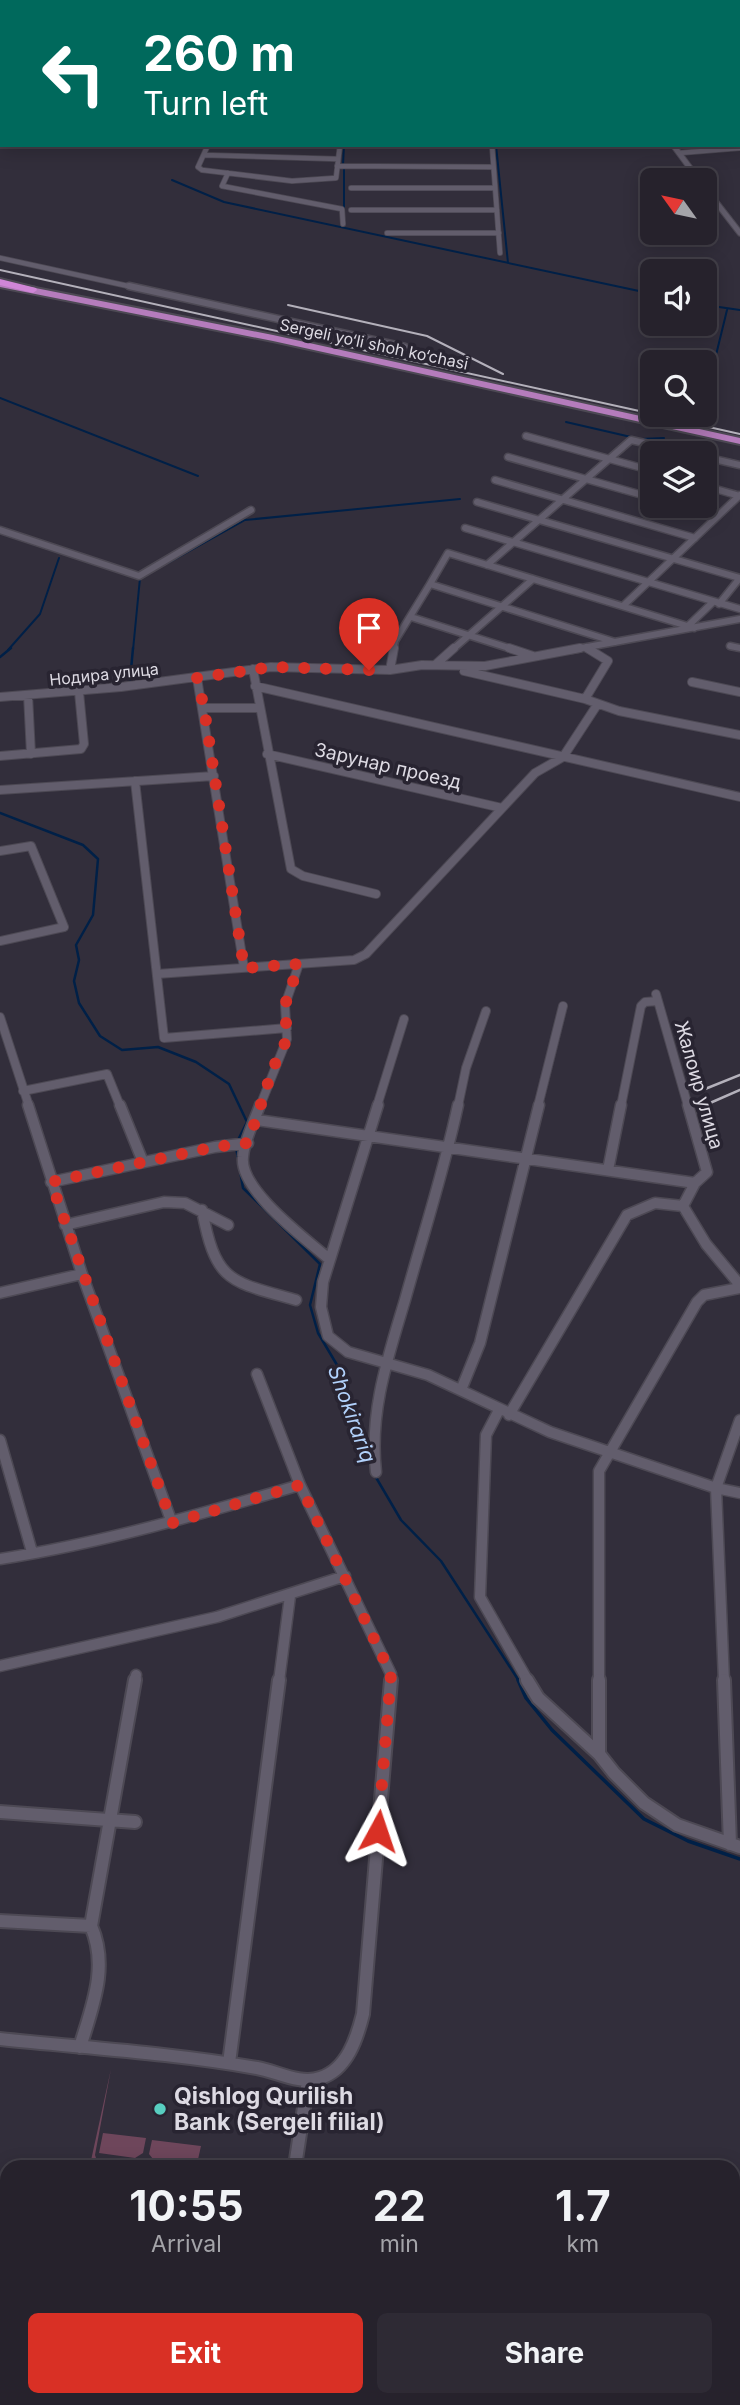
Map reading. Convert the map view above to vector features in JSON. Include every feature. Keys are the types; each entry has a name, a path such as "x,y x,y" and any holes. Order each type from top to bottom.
{"main road":[{"name":"Sergeli yo‘li shoh ko‘chasi","path":"0,283 29,293 266,342 740,447"},
{"name":"Sergeli yo‘li shoh ko‘chasi","path":"0,291 29,293 273,338 740,441"}],"street":[{"path":"207,147 199,169 281,180 336,178 340,147"},
{"path":"492,147 500,253"},
{"path":"674,147 690,168"},
{"path":"679,153 739,148"},
{"path":"204,155 338,163 492,167"},
{"path":"228,173 222,186 342,209 343,224"},
{"path":"351,188 494,188"},
{"path":"718,204 739,231"},
{"path":"351,210 496,210"},
{"path":"387,233 499,233"},
{"path":"0,258 405,347"},
{"path":"526,436 640,467"},
{"path":"487,565 631,440 640,442"},
{"path":"508,457 640,494"},
{"path":"717,460 740,465"},
{"path":"495,480 695,538"},
{"path":"717,489 740,496"},
{"path":"623,606 740,496"},
{"path":"477,502 740,579 692,627"},
{"path":"0,530 139,576 251,510"},
{"path":"465,528 740,609"},
{"path":"390,670 395,641 448,553 692,627"},
{"path":"435,664 533,579"},
{"path":"430,584 616,643"},
{"path":"411,617 535,657"},
{"path":"449,667 485,666 740,619"},
{"path":"730,646 740,648"},
{"path":"585,699 608,661 586,648"},
{"path":"435,664 585,699 597,705 740,735"},
{"name":"Нодира улица","path":"0,697 79,692 253,669 390,670 435,664"},
{"path":"253,669 267,754 293,872 376,894"},
{"path":"197,678 204,708 244,968"},
{"path":"692,682 740,692"},
{"path":"255,686 740,797"},
{"path":"0,756 84,746 79,692"},
{"path":"28,695 31,754"},
{"path":"157,974 354,960 366,954 535,773 564,757 597,705"},
{"path":"204,708 259,708"},
{"name":"Зарунар проезд","path":"267,754 502,808"},
{"path":"0,790 214,776"},
{"path":"135,781 164,1038 287,1028"},
{"path":"0,851 31,846 64,927 0,941"},
{"path":"51,1182 239,1144 257,1120 273,1068 287,1039 285,1005 299,964"},
{"name":"Жалоир улица","path":"608,1170 641,1006 657,997 707,1172 695,1183 683,1206"},
{"path":"461,1390 480,1343 563,1006"},
{"path":"376,1472 373,1446 378,1392 449,1147 460,1089 486,1011"},
{"path":"0,1017 65,1224 172,1523"},
{"path":"404,1019 323,1282 321,1307 328,1336 348,1352 428,1375 504,1413 716,1488 740,1493"},
{"path":"23,1091 107,1074 143,1162"},
{"path":"257,1120 695,1183"},
{"path":"239,1144 249,1177 264,1201 329,1259"},
{"path":"65,1224 164,1202 185,1203 228,1225"},
{"path":"599,1754 599,1471 697,1302 704,1295 740,1286 706,1244 683,1206 655,1203 627,1215 504,1413 486,1435 480,1597 538,1698 599,1754 650,1811 685,1828 735,1845 716,1488 740,1420"},
{"path":"202,1210 215,1263 226,1278 296,1300"},
{"path":"0,1293 82,1274"},
{"path":"0,2039 229,2063 282,2072 308,2081 322,2078 345,2059 357,2039 363,2014 391,1674 300,1485 257,1374"},
{"path":"0,1440 32,1552"},
{"path":"0,1559 63,1549 172,1523 300,1485"},
{"path":"0,1666 155,1635 290,1596 345,1576"},
{"path":"229,2063 290,1596"},
{"path":"80,2047 101,1968 101,1951 92,1926 136,1675"},
{"path":"0,1812 135,1822"},
{"path":"0,1921 92,1926"},
{"path":"296,2160 308,2081"}],"shaded area":[{"path":"111,2069 95,2155 96,2158 112,2160 91,2160"},
{"path":"103,2133 146,2138 143,2153 135,2158 99,2153"},
{"path":"152,2140 201,2146 198,2160 153,2159 149,2154"}],"waterway":[{"path":"343,165 344,147"},
{"path":"496,147 508,263"},
{"path":"344,168 344,211"},
{"path":"172,180 224,202 508,263"},
{"path":"508,263 640,291"},
{"path":"717,307 740,310"},
{"path":"717,351 727,310"},
{"path":"0,398 198,476"},
{"path":"566,422 631,437"},
{"path":"641,439 664,438"},
{"path":"168,563 245,520 460,499"},
{"path":"8,650 40,614 59,558"},
{"path":"133,650 140,578"},
{"path":"0,657 11,648"},
{"path":"130,681 133,648"},
{"name":"Shokirariq","path":"0,813 83,845 98,859 93,915 76,945 79,960 74,981 79,1003 100,1036 122,1050 158,1047 196,1062 229,1084 247,1122 238,1140"},
{"name":"Shokirariq","path":"236,1147 243,1188 320,1264 310,1305 318,1333 343,1375 371,1468"},
{"name":"Shokirariq","path":"374,1474 401,1520 441,1561 519,1681"},
{"name":"Shokirariq","path":"518,1680 526,1698 552,1730 644,1819 688,1841 740,1859"}],"railway":[{"path":"0,270 640,411"},
{"path":"288,305 427,336 503,374"},
{"path":"709,427 740,434"},
{"path":"705,1089 740,1075"},
{"path":"710,1103 740,1090"}],"place":[{"name":"Qishlog Qurilish Bank (Sergeli filial)","path":"160,2109"}],"route":[{"path":"369,670 271,667 197,678 204,708 244,968 299,964 285,1005 287,1039 273,1068 248,1143 215,1147 51,1182 172,1523 300,1485 391,1674 378,1831"}]}
